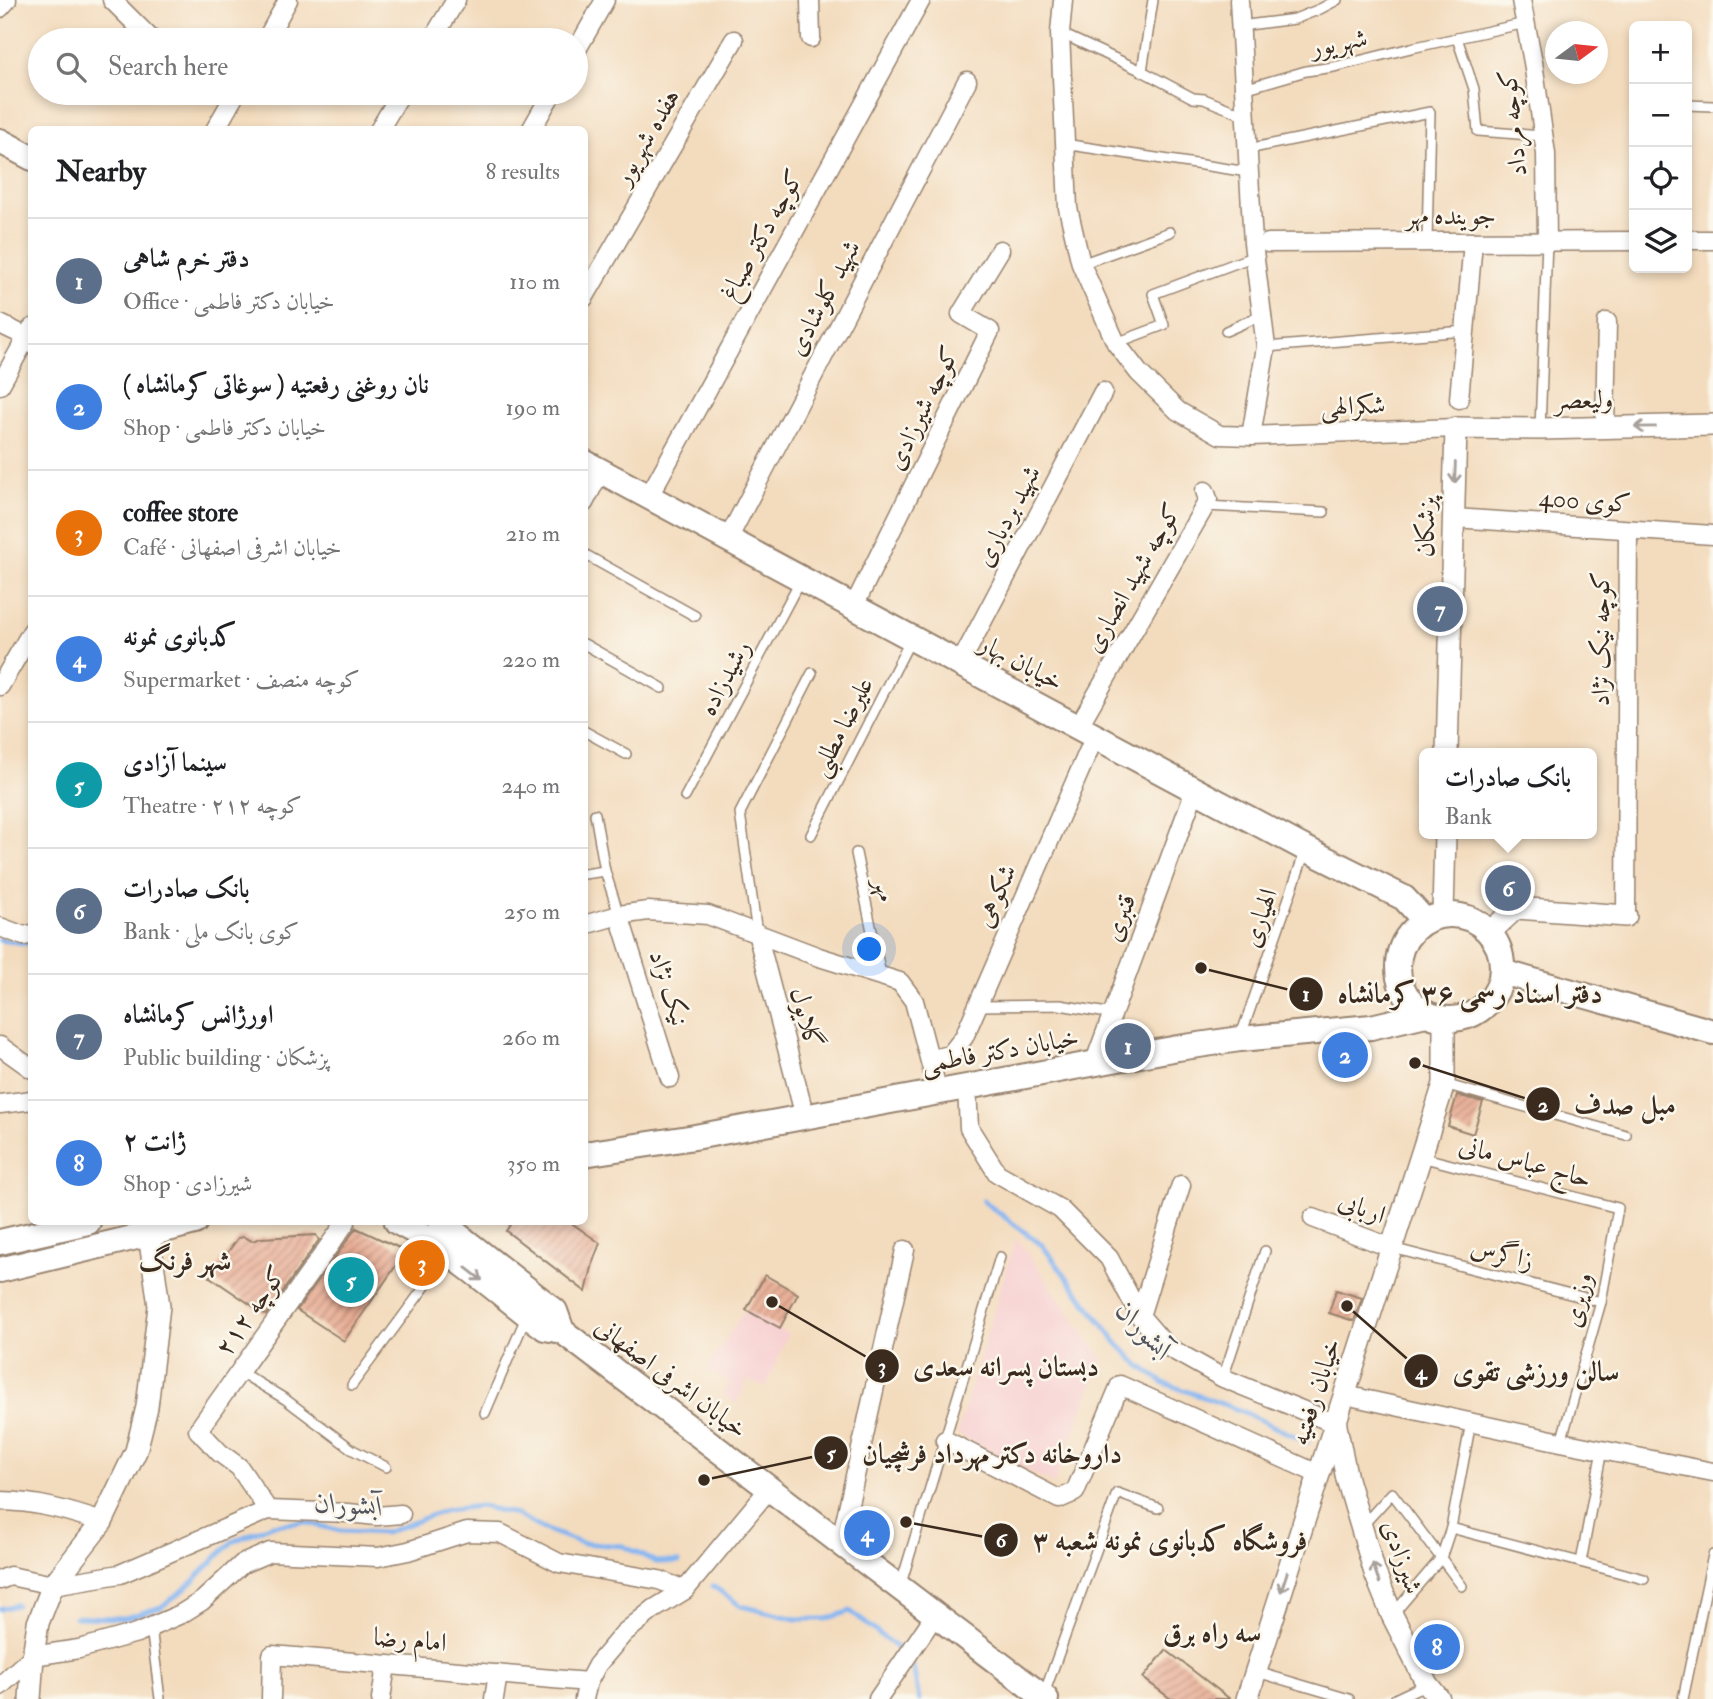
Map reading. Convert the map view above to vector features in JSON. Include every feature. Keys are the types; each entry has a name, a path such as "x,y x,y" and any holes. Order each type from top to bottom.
{"main road":[{"path":"0,141 28,156"},
{"name":"خیابان بهار","path":"593,466 1086,732 1404,898 1434,918"},
{"path":"1459,916 1473,920 1489,933 1497,944 1502,972 1499,985 1483,1008 1458,1019 1435,1016 1412,1003 1402,988 1398,970 1399,953 1415,928 1434,918 1459,916"},
{"path":"1502,972 1713,1032"},
{"name":"خیابان دکتر فاطمی","path":"588,1153 695,1137 1178,1048 1371,1027 1435,1016"},
{"path":"0,1242 74,1225"},
{"path":"0,1270 184,1225"},
{"name":"خیابان اشرفی اصفهانی","path":"403,1225 420,1234 449,1233 555,1311 562,1331"},
{"name":"خیابان اشرفی اصفهانی","path":"449,1233 527,1314 545,1328 562,1331 1045,1698"}],"street":[{"path":"0,8 7,0"},
{"path":"112,0 140,28"},
{"path":"272,28 288,0"},
{"path":"439,28 456,0"},
{"path":"588,30 605,0"},
{"path":"810,0 811,38"},
{"name":"کوچه دکتر صباغ","path":"649,496 921,0"},
{"name":"شکرالهی","path":"1063,0 1059,33 1068,208 1081,264 1116,343 1139,373 1178,411 1220,435 1456,428"},
{"path":"1238,0 1248,173 1266,347 1251,436"},
{"name":"کوچه مرداد","path":"1521,0 1546,154 1546,241"},
{"name":"هفده شهریور","path":"588,291 734,40"},
{"name":"شهید کلوشادی","path":"728,539 967,81"},
{"path":"217,126 227,105"},
{"path":"381,126 394,105"},
{"path":"533,126 545,105"},
{"path":"1692,240 1713,240"},
{"name":"جوینده مهر","path":"1268,243 1629,241"},
{"path":"1459,399 1473,242"},
{"name":"کوچه شیرزادی","path":"853,606 990,331 961,314 1000,250"},
{"path":"1605,428 1607,322"},
{"path":"0,324 28,331"},
{"path":"0,384 28,335"},
{"name":"شهید بردباری","path":"960,664 1103,392"},
{"name":"ولیعصر","path":"1456,428 1713,425"},
{"name":"پزشکان","path":"1447,748 1456,428"},
{"path":"588,487 593,466"},
{"name":"کوچه شهید انصاری","path":"1086,732 1205,498"},
{"name":"کوی 400","path":"1454,519 1713,535"},
{"name":"کوچه نیک نژاد","path":"1626,916 1628,530"},
{"path":"0,686 28,638"},
{"name":"شکوهی","path":"930,1059 950,1055 964,1037 1086,732"},
{"name":"قنبری","path":"1094,1064 1195,790"},
{"path":"1434,918 1444,839"},
{"path":"1489,933 1516,908 1626,916"},
{"path":"588,924 618,915 648,911 708,915 819,957 900,982 914,1000 939,1093"},
{"name":"نیک نژاد","path":"618,915 670,1078"},
{"path":"0,928 28,935"},
{"name":"گلایول","path":"757,933 805,1117"},
{"name":"خیابان رفعتیه","path":"1247,1699 1444,1084 1435,1016"},
{"path":"0,1046 28,1066"},
{"path":"967,1087 970,1128 997,1173 1060,1209 1109,1258 1140,1316 1166,1346 1223,1378 1336,1424"},
{"path":"0,1104 28,1100"},
{"path":"1140,1316 1181,1185"},
{"name":"اربابی","path":"1313,1218 1392,1248"},
{"name":"کوچه ۲۱۲","path":"268,1510 239,1467 219,1453 198,1430 344,1225"},
{"path":"30,1699 38,1623 53,1585 102,1522 136,1451 147,1407 159,1306 149,1234"},
{"path":"840,1544 905,1250"},
{"path":"945,1440 1059,1499 1075,1492 1120,1385 1318,1474"},
{"path":"1345,1395 1713,1472"},
{"name":"شیرزادی","path":"1336,1424 1347,1479 1375,1573 1392,1615 1433,1692"},
{"path":"586,1691 597,1665 624,1633 654,1609 685,1590 769,1489"},
{"path":"0,1501 40,1504 102,1522"},
{"path":"0,1580 10,1576 53,1585 120,1574 268,1510 377,1516 401,1514"},
{"path":"0,1686 33,1656 79,1649 137,1633 181,1614 202,1601 242,1564 270,1552 378,1557 408,1551 467,1532 500,1532 559,1563 659,1580 685,1590"},
{"path":"878,1699 935,1615"},
{"name":"امام رضا","path":"271,1699 272,1655 498,1674 586,1691"},
{"path":"381,1699 386,1665"},
{"path":"494,1699 498,1674"}],"lane":[{"path":"1142,71 1153,0"},
{"path":"1240,26 1295,19 1336,0"},
{"name":"شهریور","path":"1244,89 1306,71 1334,68 1526,23"},
{"path":"1059,33 1193,98 1204,99 1246,116"},
{"path":"1457,38 1474,89 1478,131 1543,136"},
{"path":"1692,105 1713,106"},
{"path":"1248,149 1430,112 1427,242"},
{"path":"1064,144 1248,173"},
{"path":"1081,264 1170,232"},
{"path":"1540,429 1546,241"},
{"path":"1116,343 1164,325 1153,294 1255,256"},
{"path":"1226,331 1262,315"},
{"path":"1266,347 1465,331"},
{"path":"1205,498 1324,512"},
{"path":"588,556 695,616"},
{"name":"رشیدزاده","path":"685,797 801,578"},
{"name":"علیرضا مطلبی","path":"811,835 911,638"},
{"path":"588,646 662,688"},
{"path":"757,933 740,813 811,673"},
{"path":"588,733 626,754"},
{"path":"596,814 605,871 618,915"},
{"name":"الهیاری","path":"1240,1040 1306,849"},
{"name":"مهر","path":"856,853 881,976"},
{"path":"588,873 605,871"},
{"path":"977,1006 1060,1005 1113,1014"},
{"path":"1444,1084 1626,1135"},
{"name":"حاج عباس مانی","path":"1421,1157 1618,1208"},
{"name":"وزیری","path":"1561,1441 1601,1302 1618,1208"},
{"path":"352,1385 449,1233"},
{"name":"زاگرس","path":"1392,1248 1601,1302"},
{"path":"1223,1378 1265,1251"},
{"path":"900,1588 1000,1257"},
{"path":"485,1413 527,1314"},
{"path":"240,1372 285,1399 353,1450 386,1467"},
{"path":"1392,1615 1441,1559 1451,1528 1471,1422"},
{"path":"1581,1562 1602,1450"},
{"path":"1045,1698 1117,1493 1158,1508"},
{"path":"1362,1526 1392,1493 1462,1586"},
{"path":"1451,1528 1644,1579"},
{"path":"1683,1699 1713,1555"},
{"path":"151,1627 160,1699"},
{"path":"1255,1672 1349,1699"},
{"path":"1395,1699 1433,1692"}],"shaded area":[{"path":"1016,1237 1102,1359 1054,1484 957,1434"},
{"path":"745,1310 788,1334 766,1387 747,1380 737,1404 723,1395 729,1381 706,1370"}],"building":[{"path":"1457,1095 1483,1102 1473,1134 1448,1126"},
{"path":"510,1225 574,1225 600,1243 586,1292 506,1231"},
{"path":"356,1228 406,1251 344,1341 297,1310"},
{"path":"316,1235 319,1240 266,1315 210,1277 238,1238 244,1237 252,1241 261,1238"},
{"path":"765,1275 798,1294 780,1328 746,1310"},
{"path":"1336,1290 1362,1298 1354,1321 1329,1313"},
{"path":"1166,1650 1230,1699 1171,1699 1143,1678"}],"waterway":[{"name":"آبشوران","path":"0,940 28,944"},
{"name":"آبشوران","path":"983,1201 1042,1245 1117,1343 1139,1365 1164,1383 1239,1410 1307,1442"},
{"name":"آبشوران","path":"75,1617 125,1618 161,1607 185,1589 232,1542 271,1525 304,1522 341,1531 385,1533 446,1510 480,1506 515,1514 541,1528 581,1543 623,1546 656,1562 679,1562"},
{"name":"آبشوران","path":"713,1586 741,1606 796,1619 826,1619 850,1611 898,1649"},
{"name":"آبشوران","path":"0,1609 16,1605"},
{"name":"آبشوران","path":"913,1666 919,1699"}],"place":[{"name":"اورژانس کرمانشاه","path":"1440,609"},
{"name":"بانک صادرات","path":"1508,888"},
{"name":"دفتر اسناد رسمی ۳۶ کرمانشاه","path":"1201,968"},
{"name":"دفتر خرم شاهی","path":"1128,1046"},
{"name":"نان روغنی رفعتیه ( سوغاتی کرمانشاه )","path":"1345,1055"},
{"name":"مبل صدف","path":"1415,1063"},
{"name":"coffee store","path":"422,1263"},
{"name":"سینما آزادی","path":"351,1280"},
{"name":"دبستان پسرانه سعدی","path":"772,1302"},
{"name":"سالن ورزشی تقوی","path":"1347,1306"},
{"name":"داروخانه دکتر مهرداد فرشچیان","path":"704,1480"},
{"name":"فروشگاه کدبانوی نمونه شعبه ۳","path":"906,1522"},
{"name":"کدبانوی نمونه","path":"867,1533"},
{"name":"ژانت ۲","path":"1437,1647"}],"district":[{"name":"شهر فرنگ","path":"185,1261"},
{"name":"سه راه برق","path":"1212,1633"}]}
